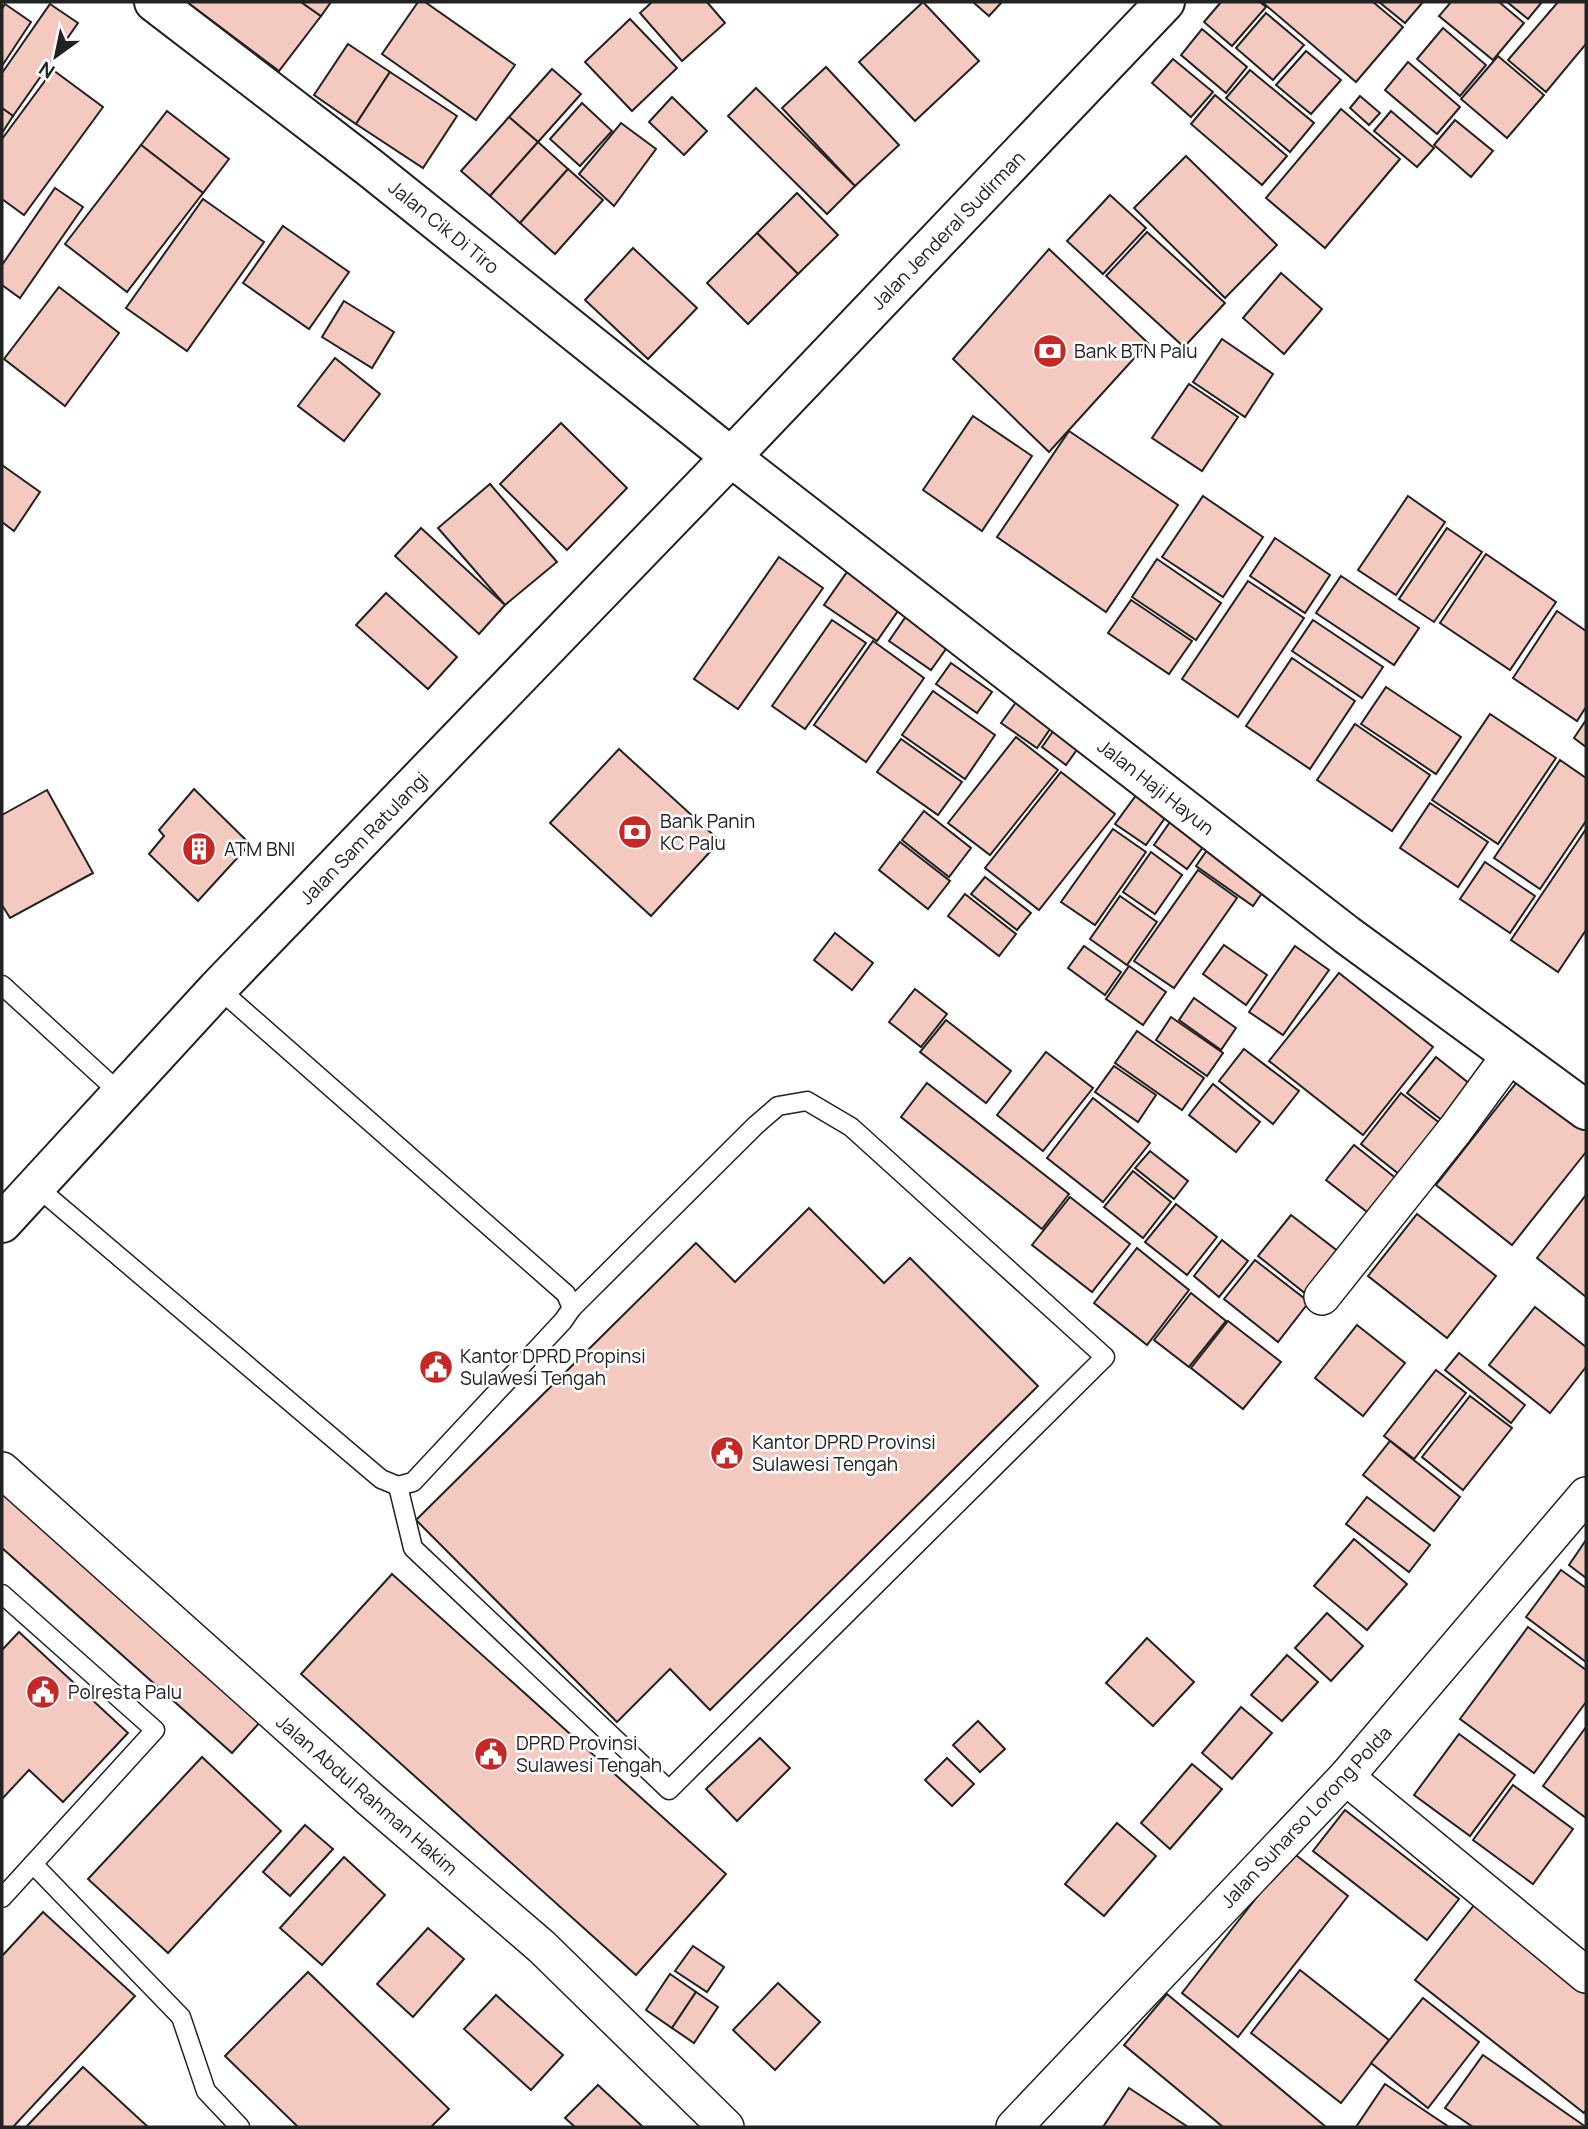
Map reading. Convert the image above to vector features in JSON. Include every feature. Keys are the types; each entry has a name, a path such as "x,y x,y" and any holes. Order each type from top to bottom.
{"main road":[{"name":"Jalan Cik Di Tiro","path":"154,2 369,167 731,457"},
{"name":"Jalan Jenderal Sudirman","path":"731,457 1165,2"},
{"name":"Jalan Sam Ratulangi","path":"2,1223 218,988 731,457"},
{"name":"Jalan Haji Hayun","path":"731,457 1347,935 1586,1110"}],"street":[{"path":"1322,1297 1455,1130 1510,1055"},
{"name":"Jalan Abdul Rahman Hakim","path":"2,1470 370,1799 542,1947 726,2127"},
{"name":"Jalan Suharso Lorong Polda","path":"1014,2127 1346,1777 1586,1495"},
{"path":"1346,1777 1586,1975"}],"lane":[{"path":"2,985 122,1094"},
{"path":"218,988 566,1294 572,1308"},
{"path":"37,1187 381,1479 398,1486 413,1482 563,1321 572,1308 778,1106 807,1101 851,1127 1105,1357 669,1790 413,1548 398,1486"},
{"path":"2,1594 155,1730 2,1898"},
{"path":"33,1864 181,2017 206,2091 240,2127"}],"building":[{"path":"187,2 301,2 321,16 279,71"},
{"path":"301,2 331,2 321,16"},
{"path":"418,2 425,2 515,65 476,120 382,54"},
{"path":"652,2 707,2 725,23 682,61 640,13"},
{"path":"923,2 979,61 915,121 859,62"},
{"path":"973,2 1002,2 989,16"},
{"path":"1221,2 1260,2 1266,7 1232,46 1204,22"},
{"path":"1262,2 1373,2 1403,27 1356,82"},
{"path":"1379,2 1423,2 1405,23"},
{"path":"1451,2 1499,2 1524,23 1493,60 1439,16"},
{"path":"1507,2 1542,2 1528,19"},
{"path":"1558,2 1586,2 1586,44 1546,92 1508,60"},
{"path":"5,4 31,22 2,66 2,9"},
{"path":"50,4 78,23 13,116 2,108 2,73"},
{"path":"1266,13 1304,45 1273,80 1236,48"},
{"path":"630,19 677,68 632,111 585,62"},
{"path":"1443,28 1486,65 1460,96 1417,59"},
{"path":"1202,29 1247,67 1226,93 1181,55"},
{"path":"348,44 390,72 356,124 314,95"},
{"path":"1306,51 1341,80 1311,114 1276,85"},
{"path":"1498,56 1544,95 1507,138 1461,99"},
{"path":"1173,59 1213,92 1191,117 1152,83"},
{"path":"1408,62 1460,107 1437,134 1385,90"},
{"path":"826,67 899,145 855,186 782,108"},
{"path":"552,69 581,94 538,142 509,117"},
{"path":"53,70 103,107 24,215 2,199 2,139"},
{"path":"1250,70 1314,123 1290,152 1226,98"},
{"path":"390,72 457,116 423,168 356,124"},
{"path":"756,88 855,186 827,214 728,116"},
{"path":"1215,95 1287,156 1262,185 1191,124"},
{"path":"1360,96 1380,113 1369,125 1350,108"},
{"path":"672,97 707,131 684,155 649,122"},
{"path":"582,103 612,131 580,166 550,139"},
{"path":"2,108 13,116 2,133"},
{"path":"1341,109 1400,159 1325,248 1266,198"},
{"path":"167,111 229,159 203,193 141,145"},
{"path":"1391,111 1434,148 1417,167 1374,131"},
{"path":"509,117 538,142 490,196 461,171"},
{"path":"1455,120 1493,151 1471,177 1434,145"},
{"path":"621,123 656,149 614,206 579,174"},
{"path":"538,142 568,169 520,223 490,196"},
{"path":"141,145 203,193 127,292 65,244"},
{"path":"1186,156 1277,245 1225,298 1134,208"},
{"path":"568,169 603,200 555,254 520,223"},
{"path":"55,188 83,207 20,298 2,285 2,265"},
{"path":"797,193 838,235 798,274 757,233"},
{"path":"1110,195 1146,228 1103,274 1067,241"},
{"path":"203,199 264,242 187,351 126,308"},
{"path":"283,226 349,272 309,329 243,283"},
{"path":"1147,232 1225,303 1184,347 1106,276"},
{"path":"757,233 798,274 748,324 707,283"},
{"path":"633,248 697,308 648,359 585,300"},
{"name":"Bank BTN Palu","path":"1049,249 1148,343 1049,452 953,359"},
{"path":"1281,273 1322,309 1284,354 1243,318"},
{"path":"59,287 119,333 65,406 4,359"},
{"path":"344,301 394,332 372,368 322,337"},
{"path":"1222,339 1273,374 1245,417 1193,382"},
{"path":"335,358 380,394 344,441 298,406"},
{"path":"1189,384 1238,417 1202,471 1152,438"},
{"path":"973,416 1032,456 982,531 923,490"},
{"path":"561,423 627,488 567,550 500,484"},
{"path":"1069,431 1178,505 1106,612 997,537"},
{"path":"2,465 40,492 14,531 2,522"},
{"path":"490,484 557,562 505,605 438,528"},
{"path":"1203,496 1263,537 1223,597 1162,557"},
{"path":"1408,496 1445,522 1396,595 1358,570"},
{"path":"421,528 505,605 479,634 395,556"},
{"path":"1447,528 1482,552 1434,622 1399,599"},
{"path":"1275,538 1330,575 1305,613 1250,576"},
{"path":"1486,554 1556,602 1510,670 1440,623"},
{"path":"779,557 823,588 738,709 694,679"},
{"path":"1157,559 1221,603 1196,640 1132,597"},
{"path":"847,572 900,608 877,641 824,605"},
{"path":"1341,576 1419,628 1394,665 1316,613"},
{"path":"1248,581 1304,618 1238,717 1182,679"},
{"path":"386,593 457,657 428,689 356,625"},
{"path":"1131,600 1192,641 1169,674 1108,633"},
{"path":"911,609 953,639 931,670 889,641"},
{"path":"1557,611 1586,631 1586,707 1577,721 1513,678"},
{"path":"832,620 866,643 805,729 772,706"},
{"path":"1313,620 1383,667 1362,698 1292,651"},
{"path":"873,641 924,678 866,762 814,725"},
{"path":"1292,658 1355,701 1310,769 1246,726"},
{"path":"951,663 992,692 977,713 936,684"},
{"path":"1386,687 1461,737 1436,774 1361,724"},
{"path":"933,691 995,735 965,779 902,735"},
{"path":"1024,691 1059,716 1037,748 1001,723"},
{"path":"1490,714 1556,758 1498,844 1432,800"},
{"path":"1061,720 1086,737 1066,765 1042,747"},
{"path":"1586,720 1586,747 1574,738"},
{"path":"1355,724 1430,775 1392,831 1317,780"},
{"path":"1016,737 1058,770 990,855 948,823"},
{"path":"901,739 962,782 938,815 877,772"},
{"name":"Bank Panin KC Palu","path":"619,749 720,841 651,916 550,823"},
{"path":"1560,760 1586,778 1586,821 1540,889 1494,858"},
{"path":"1061,772 1115,814 1039,910 985,868"},
{"name":"ATM BNI","path":"194,789 250,844 198,901 149,854 164,836 159,830"},
{"path":"47,790 93,873 10,918 2,905 2,815"},
{"path":"1137,794 1167,815 1146,845 1115,824"},
{"path":"1430,803 1488,842 1458,887 1400,848"},
{"path":"924,811 971,848 949,877 902,840"},
{"path":"1177,812 1211,836 1187,869 1154,845"},
{"path":"1113,829 1146,852 1095,925 1061,902"},
{"path":"1586,829 1586,930 1558,972 1511,940"},
{"path":"1217,836 1274,876 1253,906 1196,866"},
{"path":"900,842 950,881 928,909 879,870"},
{"path":"1151,852 1182,875 1155,914 1123,892"},
{"path":"1485,862 1535,896 1510,933 1460,899"},
{"path":"1198,870 1237,898 1174,988 1134,961"},
{"path":"985,877 1031,913 1017,930 971,894"},
{"path":"965,894 1016,934 999,956 948,916"},
{"path":"1120,896 1157,922 1127,965 1090,939"},
{"path":"835,933 873,963 852,990 814,960"},
{"path":"1224,945 1267,975 1246,1005 1203,974"},
{"path":"1084,946 1121,972 1105,995 1068,968"},
{"path":"1295,946 1329,970 1283,1035 1249,1012"},
{"path":"1129,966 1166,992 1143,1025 1106,999"},
{"path":"1339,973 1433,1047 1363,1135 1269,1061"},
{"path":"915,989 947,1014 921,1047 889,1022"},
{"path":"1194,998 1236,1028 1221,1050 1179,1020"},
{"path":"1171,1017 1223,1053 1207,1076 1156,1040"},
{"path":"946,1020 1011,1071 986,1103 920,1052"},
{"path":"1137,1031 1204,1078 1182,1110 1115,1063"},
{"path":"1244,1049 1299,1091 1273,1124 1219,1081"},
{"path":"1046,1052 1093,1088 1043,1151 997,1115"},
{"path":"1436,1057 1480,1092 1452,1128 1407,1093"},
{"path":"1114,1066 1156,1095 1138,1122 1095,1092"},
{"path":"1521,1077 1586,1128 1586,1152 1512,1245 1436,1185"},
{"path":"927,1083 1069,1194 1042,1229 901,1117"},
{"path":"1213,1084 1260,1122 1236,1152 1189,1115"},
{"path":"1401,1093 1450,1131 1409,1182 1361,1144"},
{"path":"1093,1098 1150,1143 1103,1202 1047,1158"},
{"path":"1354,1145 1407,1187 1380,1222 1326,1180"},
{"path":"1150,1151 1188,1181 1174,1199 1135,1168"},
{"path":"1133,1171 1171,1202 1143,1238 1104,1207"},
{"path":"1586,1195 1586,1297 1537,1258"},
{"path":"1070,1197 1130,1244 1092,1292 1032,1245"},
{"path":"1176,1204 1217,1237 1187,1275 1145,1242"},
{"name":"Kantor DPRD Provinsi Sulawesi Tengah","path":"809,1208 884,1283 910,1258 1038,1386 710,1710 670,1669 617,1722 416,1520 696,1243 735,1282"},
{"path":"1417,1214 1496,1276 1447,1338 1368,1276"},
{"path":"1291,1215 1339,1252 1306,1294 1258,1256"},
{"path":"1222,1240 1248,1261 1219,1297 1194,1276"},
{"path":"1137,1248 1189,1290 1147,1345 1094,1303"},
{"path":"1255,1260 1309,1302 1278,1342 1224,1299"},
{"path":"1191,1293 1226,1321 1189,1367 1154,1340"},
{"path":"1535,1307 1586,1347 1586,1367 1550,1413 1489,1365"},
{"path":"1228,1321 1281,1362 1243,1409 1191,1368"},
{"path":"1357,1325 1405,1363 1363,1416 1315,1378"},
{"path":"1459,1353 1525,1405 1511,1423 1445,1370"},
{"path":"1436,1370 1466,1393 1414,1459 1384,1436"},
{"path":"1470,1396 1512,1428 1463,1490 1422,1457"},
{"path":"1390,1441 1460,1497 1434,1531 1363,1475"},
{"path":"2,1489 262,1720 232,1753 2,1548"},
{"path":"1367,1497 1430,1545 1409,1572 1346,1524"},
{"path":"1354,1539 1407,1584 1367,1630 1314,1586"},
{"path":"1586,1540 1586,1578 1569,1565"},
{"path":"1561,1570 1586,1588 1586,1662 1526,1617"},
{"name":"DPRD Provinsi Sulawesi Tengah","path":"392,1574 726,1874 636,1975 301,1674"},
{"path":"1327,1613 1363,1646 1331,1681 1295,1648"},
{"path":"1528,1627 1586,1670 1586,1702 1534,1773 1460,1719"},
{"name":"Polresta Palu","path":"19,1632 128,1733 63,1802 29,1770 2,1799 2,1650"},
{"path":"1147,1638 1194,1682 1153,1726 1106,1683"},
{"path":"1287,1655 1318,1682 1282,1721 1251,1695"},
{"path":"1241,1707 1272,1733 1232,1779 1202,1753"},
{"path":"978,1721 1005,1749 980,1772 953,1745"},
{"path":"1586,1727 1586,1818 1543,1786"},
{"path":"1459,1734 1515,1775 1470,1836 1414,1795"},
{"path":"760,1738 790,1768 737,1821 706,1789"},
{"path":"202,1757 281,1831 168,1953 88,1879"},
{"path":"947,1758 974,1784 952,1806 925,1780"},
{"path":"1192,1764 1222,1789 1170,1849 1141,1823"},
{"path":"1513,1785 1573,1829 1533,1884 1473,1840"},
{"path":"1345,1810 1459,1899 1427,1940 1313,1851"},
{"path":"1117,1823 1156,1856 1104,1916 1065,1884"},
{"path":"305,1825 333,1849 290,1896 263,1872"},
{"path":"1292,1852 1348,1896 1238,2037 1182,1993"},
{"path":"344,1857 385,1895 322,1965 280,1928"},
{"path":"1475,1904 1586,1991 1584,2113 1415,1980"},
{"path":"43,1912 135,1996 13,2127 2,2127 2,1956"},
{"path":"428,1928 464,1959 413,2017 377,1984"},
{"path":"693,1946 724,1967 707,1992 675,1971"},
{"path":"1300,1970 1389,2040 1341,2103 1251,2033"},
{"path":"308,1972 449,2109 431,2127 298,2127 225,2056"},
{"path":"670,1974 696,1992 672,2028 646,2010"},
{"path":"778,1983 820,2022 775,2070 733,2030"},
{"path":"696,1992 718,2007 694,2043 672,2028"},
{"path":"1167,1994 1326,2127 1223,2127 1124,2045"},
{"path":"496,1995 563,2055 531,2090 464,2029"},
{"path":"1423,1998 1479,2042 1428,2108 1371,2063"},
{"path":"1483,2055 1586,2127 1473,2127 1445,2108"},
{"path":"83,2067 148,2127 26,2127"},
{"path":"1385,2084 1449,2127 1356,2127"},
{"path":"598,2085 643,2127 575,2127 565,2118"},
{"path":"1129,2088 1188,2127 1103,2127"}],"place":[{"name":"Bank BTN Palu","path":"1050,351"},
{"name":"Bank Panin KC Palu","path":"635,832"},
{"name":"ATM BNI","path":"199,849"},
{"name":"Kantor DPRD Propinsi Sulawesi Tengah","path":"436,1367"},
{"name":"Kantor DPRD Provinsi Sulawesi Tengah","path":"727,1453"},
{"name":"Polresta Palu","path":"43,1692"},
{"name":"DPRD Provinsi Sulawesi Tengah","path":"491,1754"}]}
